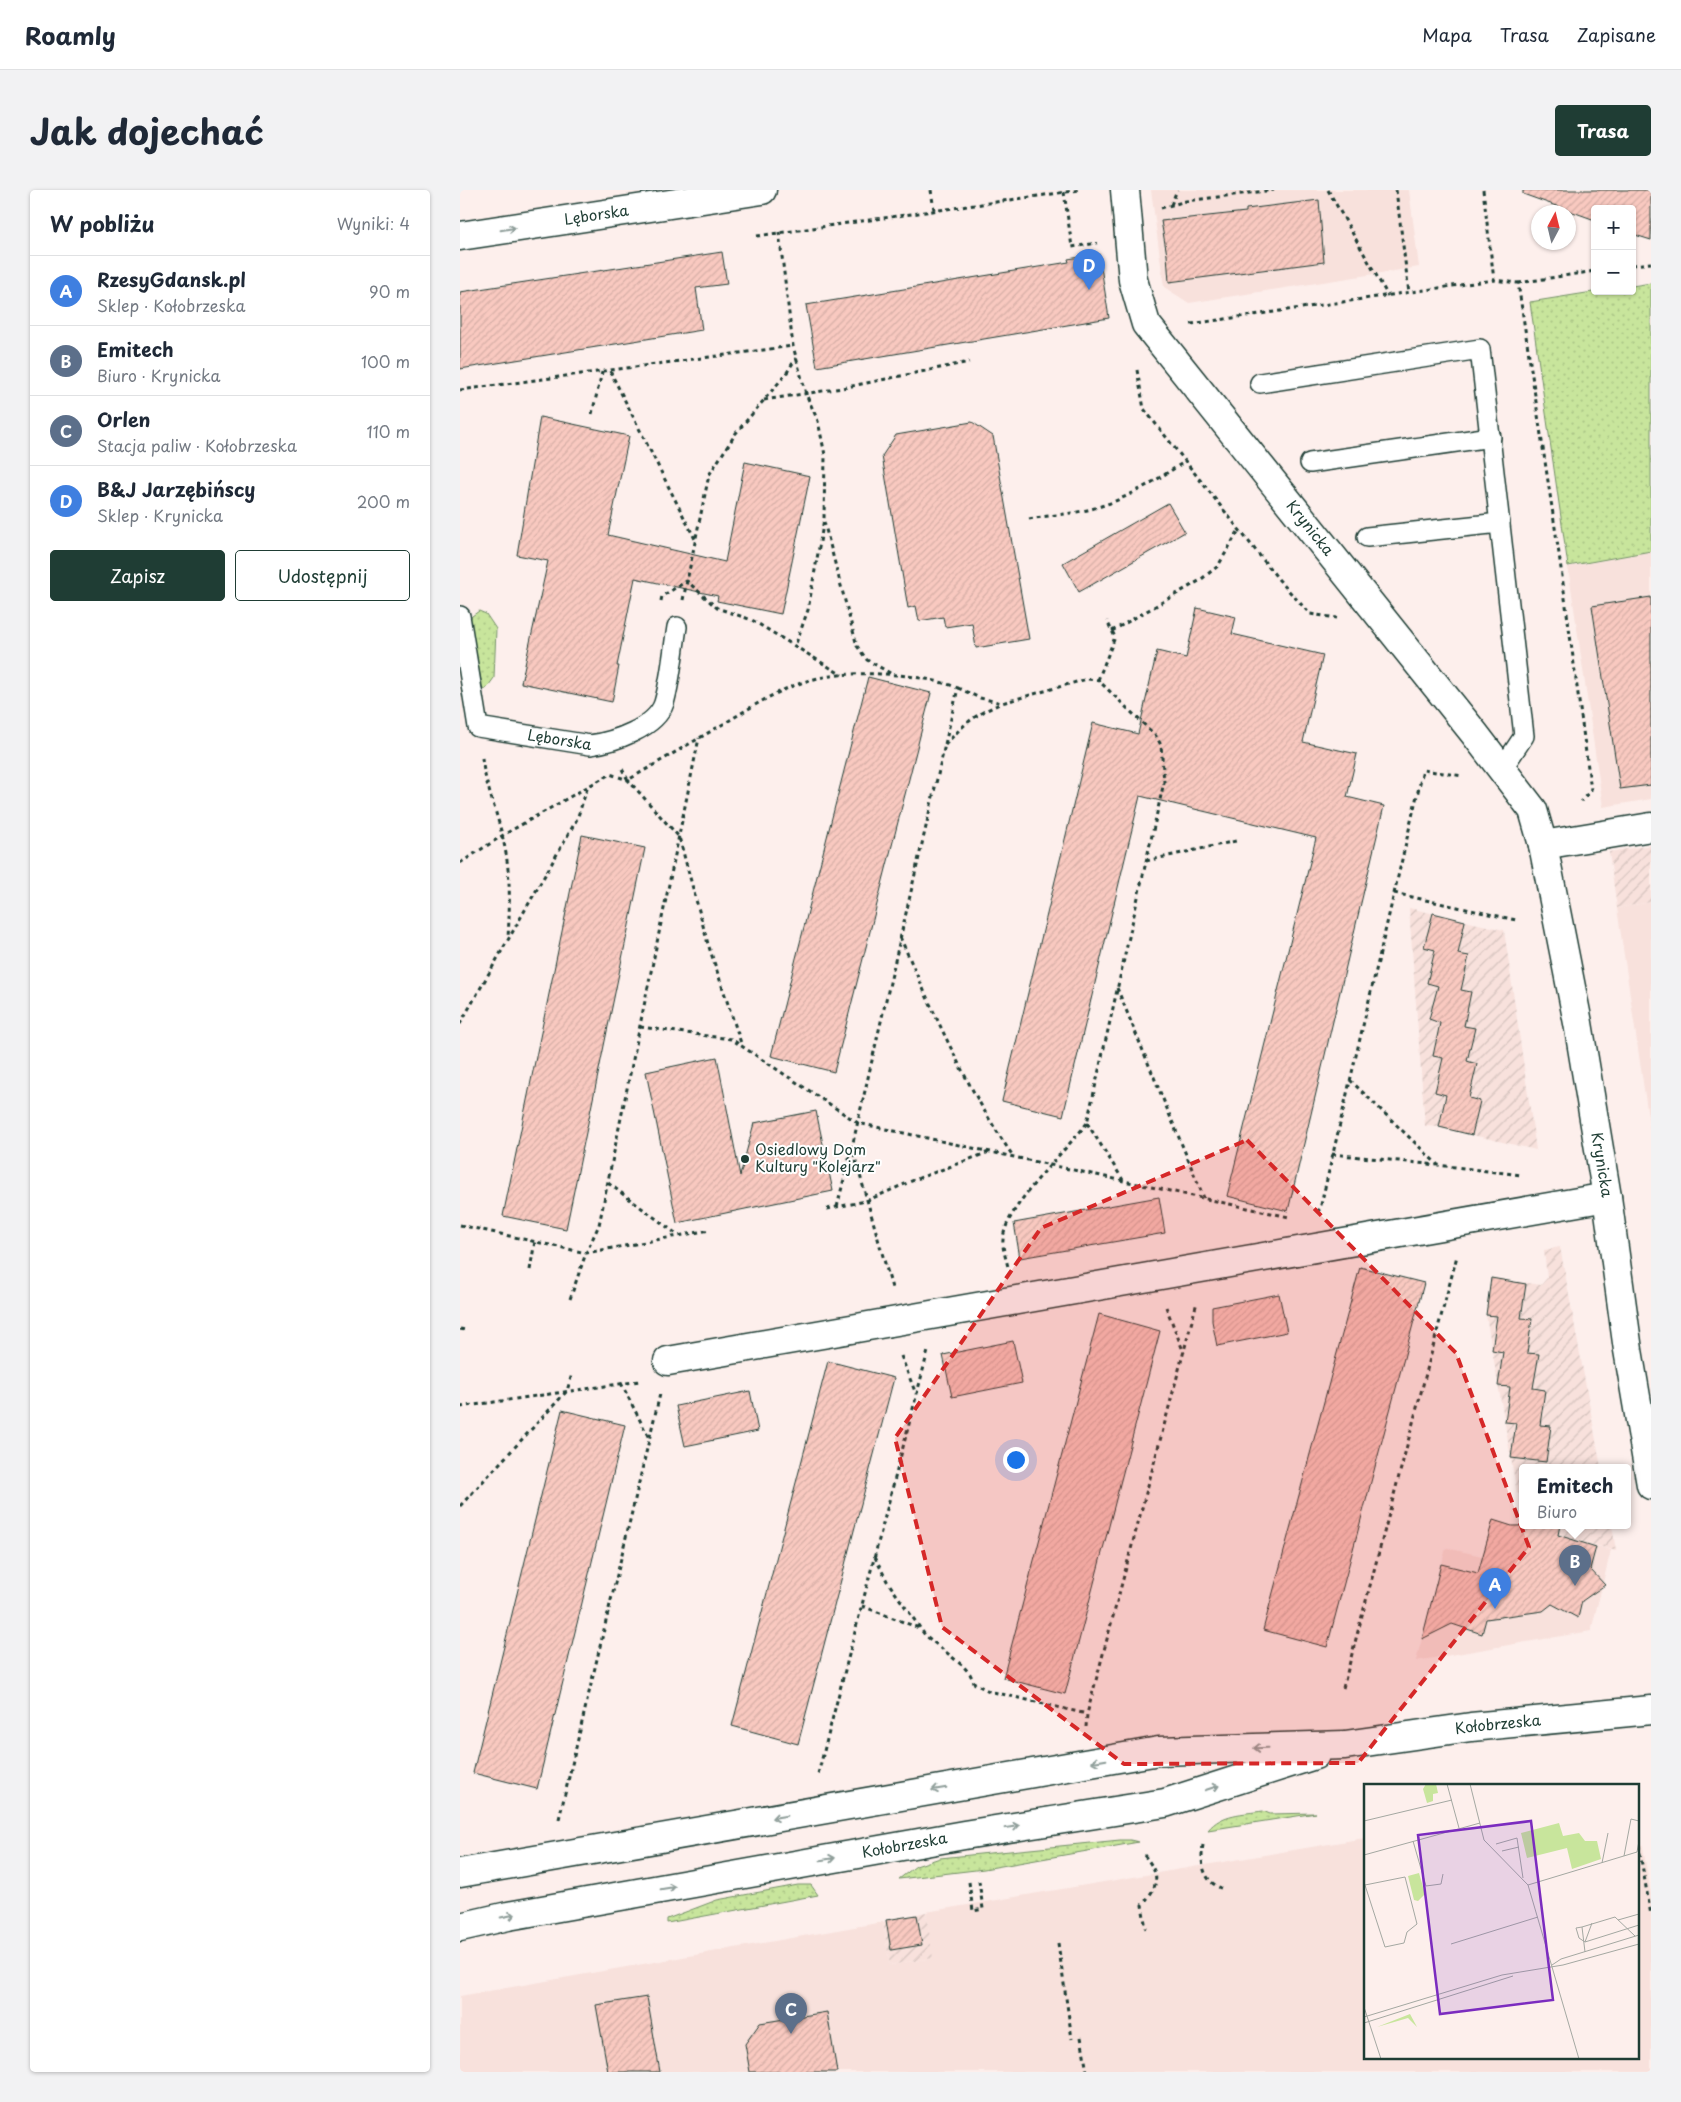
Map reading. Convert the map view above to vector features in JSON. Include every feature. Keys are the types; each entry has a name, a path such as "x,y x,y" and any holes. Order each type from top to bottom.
{"street":[{"name":"Lęborska","path":"460,236 762,190"},
{"name":"Krynicka","path":"1125,190 1133,280 1146,324 1533,810 1543,845 1578,1023 1607,1197 1628,1350 1651,1485"},
{"path":"1543,845 1651,827"},
{"path":"666,1370 937,1314 1607,1197"},
{"name":"Kołobrzeska","path":"460,1874 1158,1751 1344,1745 1470,1727 1651,1710"},
{"name":"Kołobrzeska","path":"460,1927 508,1916 846,1856 1165,1803 1344,1745"}],"lane":[{"path":"1260,383 1480,349 1524,736 1502,769"},
{"path":"1310,463 1490,437"},
{"path":"1367,537 1500,523"},
{"path":"460,616 478,727"},
{"name":"Lęborska","path":"478,727 590,745 609,742 639,728 656,716 663,704 677,627"}],"path":[{"path":"931,190 934,210"},
{"path":"757,236 1080,190"},
{"path":"1171,205 1176,190"},
{"path":"1156,209 1186,200 1274,190"},
{"path":"1328,190 1388,296"},
{"path":"1396,190 1409,293"},
{"path":"1483,190 1494,280"},
{"path":"1064,192 1072,247 1105,242"},
{"path":"779,232 793,346 806,394 818,422 825,455 824,519 808,610 803,628 794,646"},
{"path":"1636,265 1651,262"},
{"path":"1182,326 1494,280 1518,283 1591,272"},
{"path":"1518,283 1592,790 1581,801"},
{"path":"460,390 793,346"},
{"path":"677,627 709,475 736,433 786,374 796,357"},
{"path":"764,400 806,394 969,362"},
{"path":"610,371 696,539"},
{"path":"592,414 602,372"},
{"path":"1028,519 1096,508 1111,503 1150,484 1184,462"},
{"path":"824,519 856,646 867,660 892,674"},
{"path":"1112,631 1199,581 1218,566 1239,530"},
{"path":"687,581 717,608 752,620 842,675"},
{"path":"1098,680 1115,636 1107,621"},
{"path":"628,780 781,691 803,682 842,675 892,674 940,681 980,698 1002,703"},
{"path":"944,746 964,723 982,712 1002,703 1087,679 1098,680 1156,736 1160,745 1164,782 1088,1123 1050,1165 1008,1220 1003,1240 1014,1301"},
{"path":"837,1207 958,688"},
{"path":"478,727 483,770 502,836 509,874 508,940"},
{"path":"570,1299 586,1253 599,1225 699,738"},
{"path":"1300,1251 1309,1221 1320,1209 1423,770 1468,777"},
{"path":"460,864 502,836 610,774 628,780 678,838 708,944 742,1044"},
{"path":"460,1024 577,819 588,786"},
{"path":"1146,861 1236,841"},
{"path":"1394,893 1516,920"},
{"path":"900,937 966,1080 986,1117 1013,1157"},
{"path":"1117,987 1204,1198"},
{"path":"640,1027 731,1038 858,1123 1309,1221"},
{"path":"1350,1080 1438,1165"},
{"path":"1088,1123 1123,1181"},
{"path":"852,1147 894,1322 916,1394"},
{"path":"826,1209 866,1201 989,1151"},
{"path":"1332,1154 1530,1176"},
{"path":"608,1182 678,1236"},
{"path":"1343,1688 1466,1222"},
{"path":"460,1225 586,1253 710,1230"},
{"path":"530,1270 535,1241"},
{"path":"1086,1727 1087,1714 1205,1268"},
{"path":"1153,1277 1184,1353"},
{"path":"818,1774 937,1314"},
{"path":"460,1330 465,1330"},
{"path":"460,1407 621,1383 666,1370 559,1819"},
{"path":"460,1506 567,1391 572,1374"},
{"path":"621,1383 649,1439"},
{"path":"875,1557 887,1581 925,1635 963,1666 970,1674 974,1684 989,1691 1087,1714"},
{"path":"862,1606 920,1628"},
{"path":"1638,1843 1651,1915"},
{"path":"1203,1845 1201,1857 1205,1874 1214,1885 1221,1888"},
{"path":"1144,1855 1153,1866 1157,1881 1154,1891 1142,1905 1146,1929"},
{"path":"969,1882 973,1911 983,1909 979,1881"},
{"path":"1058,1944 1072,2039"},
{"path":"1081,2037 1087,2072"}],"highlighted area":[{"path":"1247,1140 1456,1353 1529,1547 1358,1763 1124,1764 942,1627 895,1438 1041,1228"}],"shaded area":[{"path":"1151,190 1409,190 1419,267 1189,303 1164,287"},
{"path":"1651,551 1651,799 1603,807 1568,567"},
{"path":"1651,845 1651,902 1617,908 1609,852"},
{"path":"1651,902 1651,1136 1617,908"},
{"path":"1409,908 1504,930 1536,1150 1439,1127 1425,1126"},
{"path":"1560,1247 1600,1464 1519,1464 1519,1493 1517,1493 1486,1315 1491,1278 1541,1285 1547,1278 1544,1250"},
{"path":"1493,1520 1519,1529 1558,1535 1611,1550 1591,1631 1416,1661 1446,1548 1482,1556"},
{"path":"1613,1529 1616,1551 1558,1535 1523,1530"},
{"path":"1638,1819 1651,1894 1651,2072 460,2072 460,1996 883,1922 890,1965 932,1958 926,1912 1364,1838 1364,2060 1638,2060"},
{"path":"926,1912 933,1958 890,1965 883,1922"}],"green space":[{"path":"1651,283 1651,551 1568,566 1530,302 1591,292 1591,295 1636,295 1636,285"},
{"path":"479,611 486,614 496,629 494,678 486,689 483,690 469,621"},
{"path":"1263,1811 1270,1814 1316,1813 1208,1830 1226,1817"},
{"path":"1120,1840 1139,1842 984,1869 899,1879 916,1866 940,1858"},
{"path":"798,1885 811,1885 818,1895 667,1923 667,1919 717,1900"}],"building":[{"path":"1523,190 1651,190 1651,240 1636,235 1636,205 1591,205 1591,219 1576,213 1576,205 1553,205 1523,194"},
{"path":"1319,200 1324,262 1169,282 1167,255 1161,221 1246,212 1246,209"},
{"path":"722,252 727,284 696,288 702,330 460,369 460,292"},
{"path":"1099,254 1109,318 817,367 806,305 1069,262 1068,259"},
{"path":"540,417 629,436 608,535 725,562 745,462 810,476 781,614 717,601 718,596 635,578 617,666 619,666 612,702 521,683 548,561 517,555"},
{"path":"972,422 993,436 1029,639 976,648 972,623 945,627 943,617 919,621 916,606 908,608 882,456 896,435"},
{"path":"1168,503 1185,532 1079,592 1063,563"},
{"path":"1651,597 1651,785 1620,789 1592,606"},
{"path":"1197,608 1236,617 1232,634 1323,655 1303,742 1357,754 1347,797 1384,806 1288,1211 1227,1196 1316,838 1140,796 1063,1116 1002,1101 1093,723 1138,734 1157,651 1186,658"},
{"path":"868,677 931,693 834,1072 771,1056"},
{"path":"582,835 645,848 566,1229 503,1216"},
{"path":"1433,913 1465,921 1458,954 1469,956 1461,990 1471,992 1464,1026 1475,1028 1467,1061 1477,1064 1469,1098 1480,1101 1472,1135 1439,1127 1446,1095 1435,1092 1443,1058 1433,1056 1440,1023 1429,1019 1438,986 1427,983 1435,950 1424,947"},
{"name":"Osiedlowy Dom Kultury \"Kolejarz\"","path":"717,1057 740,1176 754,1123 816,1111 833,1191 677,1223 646,1072"},
{"path":"1159,1197 1165,1233 1020,1258 1014,1223"},
{"path":"1360,1267 1424,1283 1327,1647 1263,1630"},
{"path":"1491,1278 1526,1284 1521,1318 1532,1319 1527,1353 1539,1354 1533,1388 1545,1390 1540,1425 1551,1426 1546,1462 1511,1458 1516,1423 1505,1422 1510,1387 1498,1386 1503,1352 1492,1350 1497,1316 1486,1315"},
{"path":"1279,1294 1287,1332 1217,1346 1212,1321 1212,1307"},
{"path":"1099,1314 1160,1331 1065,1694 1003,1678"},
{"path":"1013,1341 1022,1383 952,1397 943,1355"},
{"path":"828,1361 894,1378 798,1744 732,1726"},
{"path":"750,1391 758,1431 685,1446 676,1406"},
{"path":"562,1410 625,1425 537,1789 473,1773"},
{"path":"1493,1520 1512,1526 1519,1526 1519,1529 1559,1529 1558,1535 1596,1547 1590,1569 1605,1585 1582,1601 1578,1618 1552,1604 1543,1611 1486,1619 1482,1634 1452,1624 1422,1639 1441,1564 1478,1573"},
{"path":"917,1915 922,1945 891,1950 886,1920"},
{"path":"647,1997 660,2072 608,2072 596,2005"},
{"path":"827,2012 837,2072 750,2072 745,2044 760,2023"}],"place":[{"name":"B&J Jarzębińscy","path":"1089,290"},
{"name":"Osiedlowy Dom Kultury \"Kolejarz\"","path":"745,1159"},
{"name":"Emitech","path":"1575,1586"},
{"name":"RzesyGdansk.pl","path":"1495,1609"},
{"name":"Orlen","path":"791,2034"}]}
